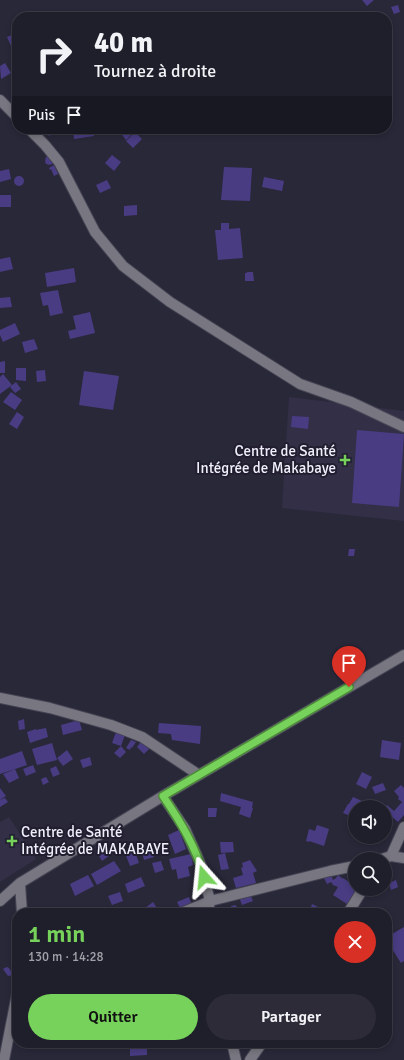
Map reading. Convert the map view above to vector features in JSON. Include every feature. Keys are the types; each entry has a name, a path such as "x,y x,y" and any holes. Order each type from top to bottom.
{"street":[{"path":"0,100 12,112"},
{"path":"34,134 58,162 95,232 123,266 170,302 300,384 351,402 404,427"},
{"path":"0,901 20,882 198,775 404,655"},
{"path":"0,698 50,708 111,724 142,737 198,775"},
{"path":"163,796 185,829 201,865 210,901 209,908"},
{"path":"390,852 404,827"},
{"path":"392,857 404,858"},
{"path":"193,908 210,901 348,867"},
{"path":"20,882 22,908"},
{"path":"351,908 359,896"},
{"path":"4,1060 12,1019"},
{"path":"233,1048 236,1060"},
{"path":"250,1060 258,1048"}],"shaded area":[{"name":"Centre de Santé Intégrée de Makabaye","path":"289,397 404,411 404,521 282,508"},
{"name":"Centre de Santé Intégrée de MAKABAYE","path":"9,817 36,859 0,882 0,822"}],"building":[{"path":"362,0 374,0 367,6"},
{"path":"398,5 400,12 394,14 391,7"},
{"path":"12,35 12,46 11,46 7,37"},
{"path":"5,63 11,73 1,79 0,66"},
{"path":"74,134 94,134 94,136 74,139"},
{"path":"122,134 132,134 126,140"},
{"path":"133,134 137,134 142,139 133,148 126,141"},
{"path":"49,155 54,161 54,163 50,165 46,164 45,161 46,157"},
{"path":"112,155 121,162 114,171 105,163"},
{"path":"54,165 58,174 54,176 49,168"},
{"path":"224,167 252,168 250,201 221,200"},
{"path":"9,169 11,179 0,182 0,171"},
{"path":"17,176 21,176 23,177 23,185 17,186 14,183 14,179"},
{"path":"264,177 284,181 282,191 262,187"},
{"path":"107,180 111,188 100,193 96,185"},
{"path":"0,195 11,195 11,207 0,207"},
{"path":"137,205 137,215 124,216 124,206"},
{"path":"221,223 229,223 229,229 240,228 243,258 218,260 215,230 221,230"},
{"path":"10,257 13,269 0,272 0,259"},
{"path":"74,268 76,282 47,287 45,273"},
{"path":"253,272 254,281 245,281 245,273"},
{"path":"58,290 63,313 50,316 48,305 43,306 40,293"},
{"path":"10,297 12,307 0,308 0,298"},
{"path":"90,312 95,333 70,339 68,331 76,329 73,316"},
{"path":"15,323 20,334 3,342 0,335 0,330"},
{"path":"34,339 38,349 25,353 22,342"},
{"path":"5,361 5,373 0,373 0,362"},
{"path":"16,368 26,368 26,381 16,380"},
{"path":"45,370 46,381 37,382 36,371"},
{"path":"84,371 119,376 113,410 79,405"},
{"path":"3,374 12,385 0,394 0,377"},
{"path":"16,382 21,389 15,393 10,387"},
{"path":"11,392 22,400 15,410 3,402"},
{"path":"17,412 24,417 17,429 9,424"},
{"path":"292,416 309,417 308,429 291,427"},
{"path":"357,430 404,434 399,507 352,503"},
{"path":"349,549 355,549 354,556 348,556"},
{"path":"24,719 25,729 19,730 18,721"},
{"path":"79,720 82,730 63,735 61,725"},
{"path":"159,723 201,726 200,744 172,740 171,734 158,733"},
{"path":"46,728 48,737 30,743 27,732"},
{"path":"116,732 125,735 121,746 112,743"},
{"path":"143,739 151,747 144,754 137,747"},
{"path":"131,740 136,742 130,750 126,748"},
{"path":"382,740 401,743 399,760 380,757"},
{"path":"52,743 57,760 37,765 32,749"},
{"path":"121,746 126,752 120,758 114,753"},
{"path":"67,750 73,759 63,766 57,758"},
{"path":"22,751 27,765 0,774 0,759"},
{"path":"90,757 92,765 83,768 80,760"},
{"path":"33,765 36,772 26,776 23,769"},
{"path":"56,766 60,774 53,777 50,769"},
{"path":"15,769 19,778 9,783 3,774"},
{"path":"362,772 372,777 366,789 356,784"},
{"path":"46,777 49,782 43,785 41,779"},
{"path":"383,783 386,790 375,794 372,787"},
{"path":"401,785 404,788 404,815 398,822 392,817 392,809 394,811 402,802 398,799 399,797 394,791"},
{"path":"0,788 6,796 0,800"},
{"path":"221,793 253,802 250,818 239,814 241,807 220,801"},
{"path":"353,797 360,800 351,800"},
{"path":"5,798 8,802 0,807 0,800"},
{"path":"348,804 348,815 343,813"},
{"path":"208,808 217,808 216,817 208,817"},
{"path":"317,825 329,829 324,846 306,841 309,829 315,831"},
{"path":"179,830 186,849 175,854 168,835"},
{"path":"220,842 233,842 234,852 221,853"},
{"path":"150,845 154,857 144,860 141,848"},
{"path":"105,849 110,855 102,861 98,854"},
{"path":"134,849 139,863 130,866 125,853"},
{"path":"225,853 229,869 221,870 218,855"},
{"path":"191,854 193,865 188,867 190,876 178,879 176,869 172,870 169,859"},
{"path":"250,860 257,871 253,873 256,883 236,888 233,878 243,875 241,868 243,867 242,863"},
{"path":"114,861 121,871 97,885 91,874"},
{"path":"161,861 164,870 155,873 152,863"},
{"path":"331,874 333,880 338,875 348,881 348,896 352,896 347,904 333,895 338,887 333,885 331,882 327,884 324,878"},
{"path":"88,875 94,886 75,896 70,884"},
{"path":"141,877 145,886 128,893 125,884"},
{"path":"396,880 398,887 392,890 392,882"},
{"path":"120,892 123,901 112,905 108,896"},
{"path":"250,894 253,901 242,905 239,897"},
{"path":"189,897 192,905 185,908 180,908 177,902"},
{"path":"153,902 157,908 145,908"},
{"path":"312,904 320,908 311,908"},
{"path":"236,905 237,908 232,908 231,906"},
{"path":"404,927 404,961 401,963 392,949 392,934"},
{"path":"7,967 9,968 12,975 8,976 3,969"},
{"path":"130,1048 147,1048 147,1055 130,1056"}],"place":[{"name":"Centre de Santé Intégrée de Makabaye","path":"345,460"},
{"name":"Centre de Santé Intégrée de MAKABAYE","path":"12,841"}],"route":[{"path":"204,877 201,865 185,829 163,796 349,687"}]}
